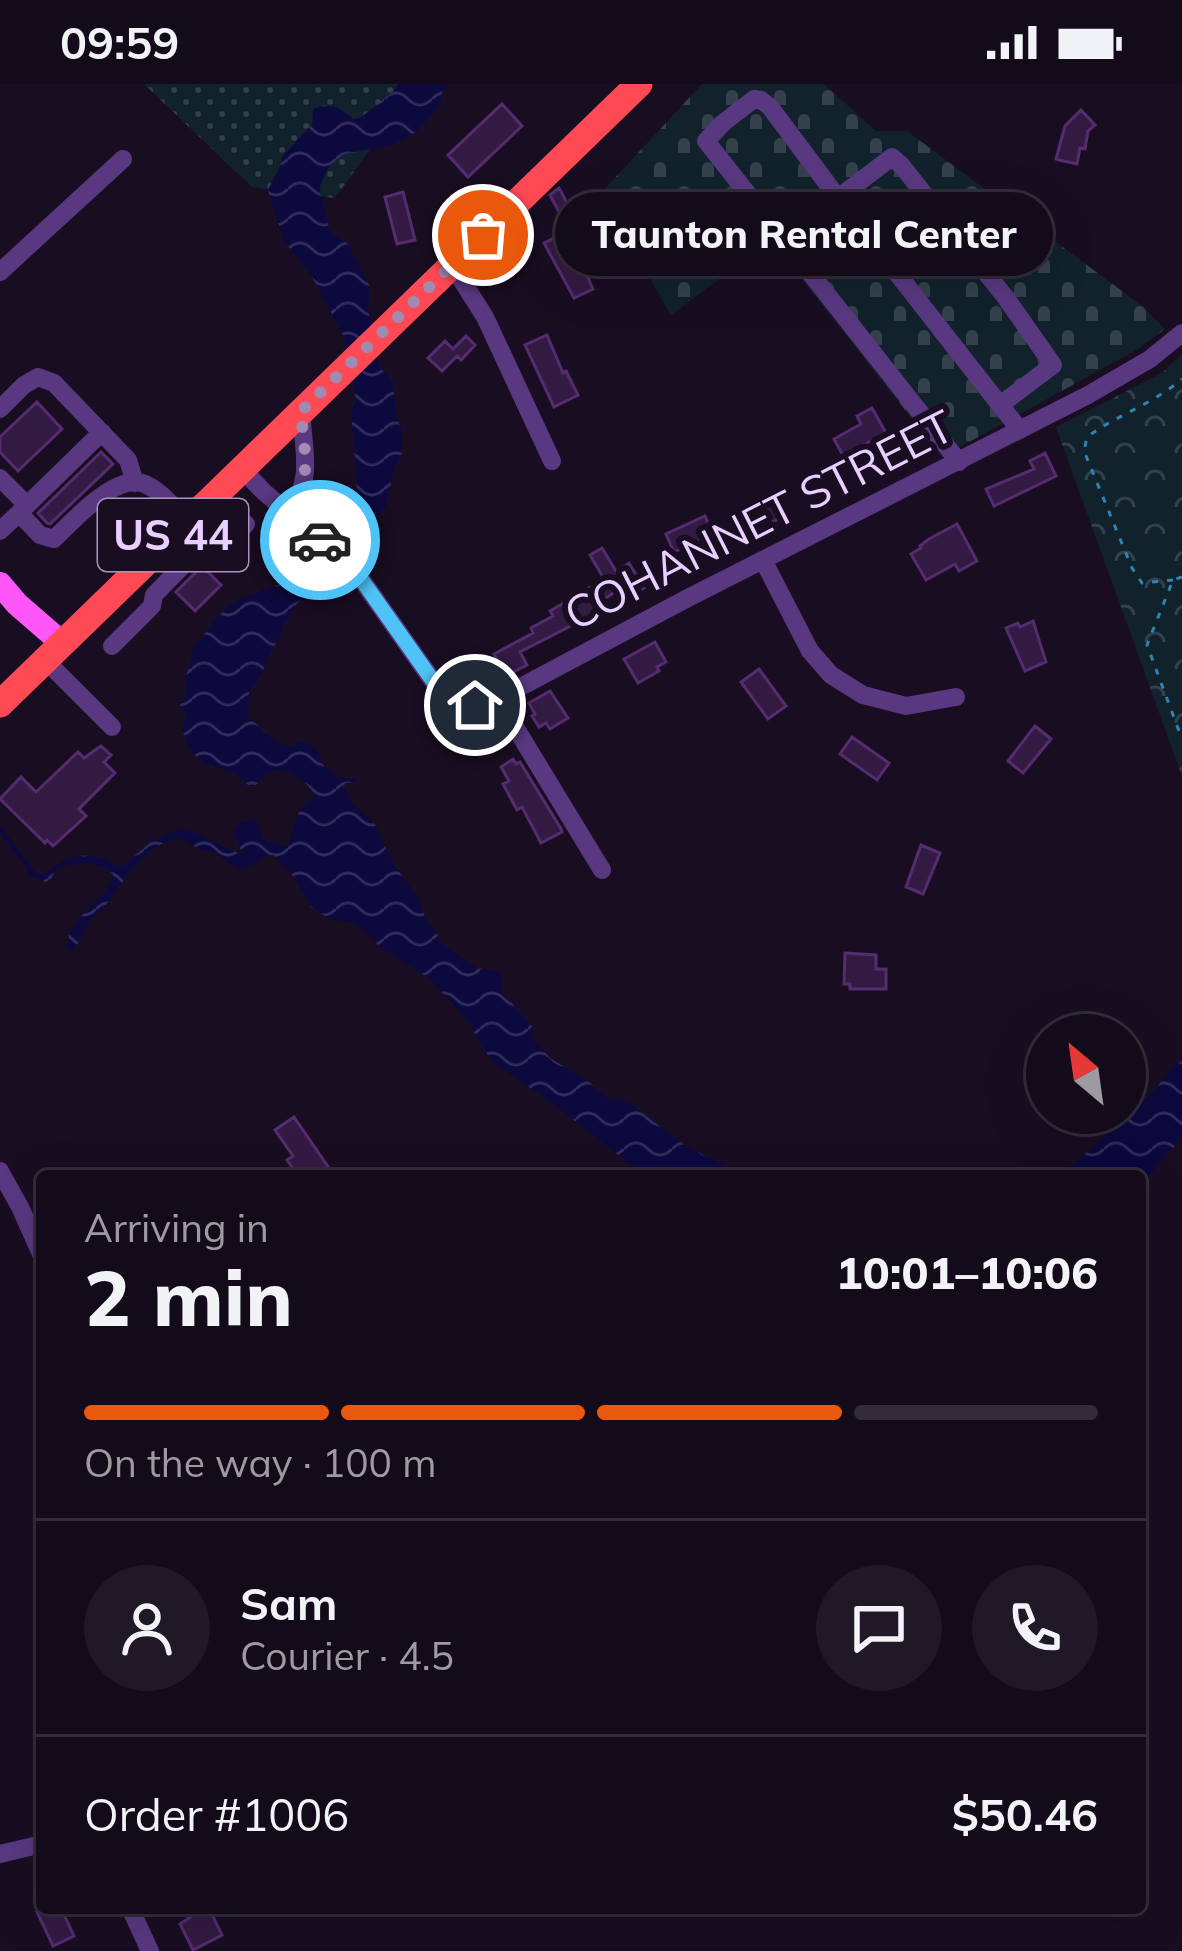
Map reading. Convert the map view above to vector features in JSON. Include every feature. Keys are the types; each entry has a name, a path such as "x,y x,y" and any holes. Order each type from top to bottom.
{"highway":[{"name":"US 44","path":"0,704 108,598 190,532 242,468 639,84"}],"main road":[{"path":"0,584 53,651"}],"street":[{"path":"959,462 708,146 708,136 754,100 770,107 1020,430"},
{"path":"785,241 892,157 1053,364 1000,405"},
{"path":"0,272 123,159"},
{"path":"452,265 485,317 552,461"},
{"name":"COHANNET STREET","path":"498,700 1020,430 1150,359 1182,334"},
{"path":"0,409 38,377 54,383 128,460 135,483"},
{"path":"296,520 306,477 301,411"},
{"path":"0,531 102,432"},
{"path":"242,468 349,565 445,698 462,706 498,700 602,869"},
{"path":"0,478 40,535 54,539 125,482 143,483 159,493 212,557 246,524"},
{"path":"112,646 152,606 190,532"},
{"path":"763,560 810,651 831,675 863,695 906,706 956,698"},
{"path":"108,598 134,625"},
{"path":"53,651 112,728"},
{"path":"0,1171 36,1243"},
{"path":"0,1855 36,1846"},
{"path":"133,1914 150,1951"}],"path":[{"path":"1182,379 1164,394 1096,430 1087,437 1084,451 1142,583 1182,578"},
{"path":"1173,580 1147,645 1182,740"}],"green space":[{"path":"144,84 417,84 335,198 252,187"},
{"path":"702,84 824,84 876,131 907,131 1142,306 1165,329 1138,349 942,457 771,240 671,315 600,194"},
{"path":"1182,354 1182,776 1056,427 1162,373"}],"water":[{"path":"398,84 450,84 436,111 416,132 392,145 345,154 329,166 320,193 330,232 348,244 370,287 368,310 380,369 393,384 402,453 386,506 359,529 353,548 297,604 282,627 249,692 247,716 276,741 289,747 303,741 318,751 323,765 337,777 357,779 344,787 353,804 375,824 440,942 477,968 500,972 503,993 532,1026 531,1036 550,1058 609,1099 628,1102 686,1146 732,1170 637,1170 491,1061 467,1020 429,978 381,948 357,924 330,919 311,907 293,876 273,855 237,869 214,852 182,839 168,841 137,863 71,952 67,947 74,926 103,894 113,874 86,863 56,869 45,882 26,874 44,875 78,856 98,857 118,867 152,841 182,828 243,855 233,831 255,819 265,840 288,846 298,813 315,798 301,779 279,769 255,786 203,762 182,730 186,717 180,705 186,695 192,648 216,619 232,604 291,577 306,561 303,554 336,532 353,503 357,483 351,413 356,401 344,337 312,277 284,241 268,190 282,157 312,124 313,110 328,106 360,118"},
{"path":"1182,1061 1182,1138 1146,1179 1146,1170 1067,1170 1107,1134 1146,1134 1146,1100"}],"building":[{"path":"502,104 522,126 468,177 448,155"},
{"path":"1081,110 1095,125 1088,131 1085,149 1080,148 1077,164 1056,159 1065,126"},
{"path":"559,188 591,258 581,263 593,289 574,298 544,243 569,231 550,195"},
{"path":"403,192 415,240 397,244 385,197"},
{"path":"547,335 578,395 554,407 525,345"},
{"path":"466,336 475,345 442,371 428,358 445,341 453,349"},
{"path":"37,402 62,429 18,471 0,452 0,437"},
{"path":"872,408 886,433 846,461 834,439 861,424 857,416"},
{"path":"101,452 113,464 47,523 38,513"},
{"path":"1045,453 1056,476 994,506 986,489 1034,469 1030,461"},
{"path":"776,490 788,514 754,532 743,511"},
{"path":"705,516 713,534 674,552 666,534"},
{"path":"957,524 977,561 959,571 955,564 926,580 911,554"},
{"path":"602,548 616,571 629,563 644,588 626,598 620,589 596,604 600,611 520,652 527,665 506,676 494,654 533,633 531,628 553,616 550,611 604,579 590,555"},
{"path":"202,566 221,585 195,611 176,592"},
{"path":"1033,621 1046,662 1025,671 1006,628"},
{"path":"655,642 666,662 638,683 624,659"},
{"path":"759,669 786,706 768,719 741,682"},
{"path":"550,691 568,718 550,729 546,723 539,727 529,703"},
{"path":"1035,726 1051,739 1023,773 1008,761"},
{"path":"852,737 889,763 877,780 840,754"},
{"path":"101,746 111,755 104,762 115,773 79,809 86,816 53,846 0,799 21,777 36,792 78,752 84,758"},
{"path":"513,759 520,762 562,832 541,843 503,784 509,781 501,767"},
{"path":"921,845 940,853 923,894 906,887"},
{"path":"845,953 876,955 876,969 886,969 886,989 850,989 850,984 844,984"},
{"path":"294,1117 330,1170 294,1170 287,1160 293,1156 275,1130"},
{"path":"38,1914 64,1914 74,1936 53,1946"},
{"path":"195,1914 212,1914 222,1935 193,1950 180,1924"}],"waterway":[{"path":"0,829 32,872"}],"way so far":[{"path":"320,540 290,514 306,477 301,411 483,235"}],"place":[{"name":"Taunton Rental Center","path":"483,235"}],"route":[{"path":"320,540 354,569 445,698 462,706 475,705"}]}
